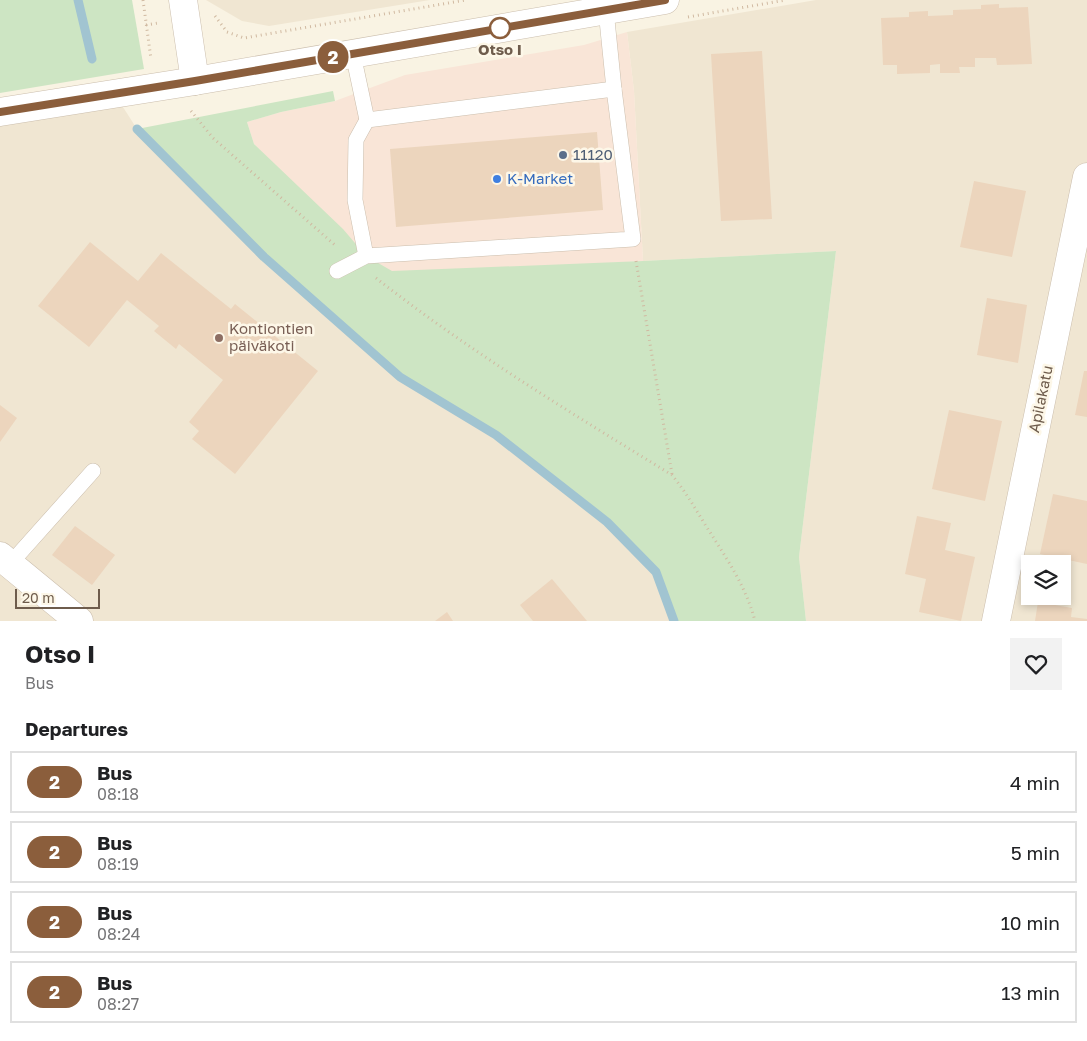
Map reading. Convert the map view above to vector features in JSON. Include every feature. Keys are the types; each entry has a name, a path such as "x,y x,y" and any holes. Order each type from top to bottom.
{"street":[{"path":"0,112 195,81 665,0"},
{"path":"185,10 195,81"},
{"name":"Apilakatu","path":"996,621 1087,177"},
{"path":"5,560 79,621"}],"lane":[{"path":"337,271 360,259 633,239 606,10"},
{"path":"353,54 368,120 356,140 355,200 360,259"},
{"path":"368,120 614,89"},
{"path":"5,560 93,471"}],"path":[{"path":"143,0 156,86"},
{"path":"146,25 185,10 214,14 226,32 244,38 466,0"},
{"path":"187,107 213,138 360,259 410,304 498,365 672,475 682,487 727,559 750,604 755,621"},
{"path":"633,239 672,475"}],"shaded area":[{"path":"206,0 430,0 269,26 242,21"},
{"path":"816,0 1087,0 1087,621 806,621 799,557 836,251 643,261 634,91 627,32"},
{"path":"627,32 634,91 643,261 384,277 254,144 247,122 281,112 335,101 405,75 584,45"},
{"path":"114,93 137,129 264,257 400,377 496,435 607,522 656,572 674,621 0,621 0,112"}],"green space":[{"path":"0,0 132,0 144,69 0,93"},
{"path":"333,91 335,101 281,112 247,122 254,144 343,229 366,256 392,271 836,251 799,557 806,621 674,621 656,572 607,522 496,435 400,377 264,257 137,129"}],"building":[{"path":"999,4 999,8 1028,7 1032,64 997,65 996,58 975,58 975,67 959,67 960,73 940,73 940,64 930,65 930,73 897,74 897,65 883,65 881,18 909,17 909,12 928,11 928,16 953,15 953,10 981,9 981,5"},
{"path":"762,51 772,219 721,221 711,54"},
{"name":"K-Market","path":"597,132 603,210 396,227 390,149"},
{"path":"974,181 1026,191 1012,257 960,247"},
{"path":"90,242 138,281 161,253 231,309 235,304 318,371 235,474 192,439 199,431 189,422 223,380 179,344 176,349 154,331 159,326 127,300 89,347 38,306"},
{"path":"987,298 1027,305 1018,363 977,355"},
{"path":"1084,371 1087,371 1087,417 1075,415"},
{"path":"0,405 17,418 0,442"},
{"path":"949,410 1002,421 985,501 932,489"},
{"path":"1053,494 1087,501 1087,564 1071,561 1071,555 1040,554"},
{"path":"917,516 951,523 945,550 975,557 961,621 919,612 926,579 905,574"},
{"path":"75,526 115,555 92,585 52,555"},
{"path":"552,579 587,621 533,621 520,605"},
{"path":"1038,605 1055,605 1072,608 1071,617 1087,619 1087,621 1035,621"},
{"path":"447,612 453,621 435,621"}],"waterway":[{"path":"78,0 92,59"},
{"path":"137,129 264,257 400,377 496,435 607,522 656,572 674,621"}],"bus line":[{"name":"2","path":"0,112 195,81 665,0"}],"place":[{"name":"Otso I","path":"500,28"},
{"name":"11120","path":"563,155"},
{"name":"K-Market","path":"497,179"},
{"name":"Kontiontien päiväkoti","path":"219,338"}]}
